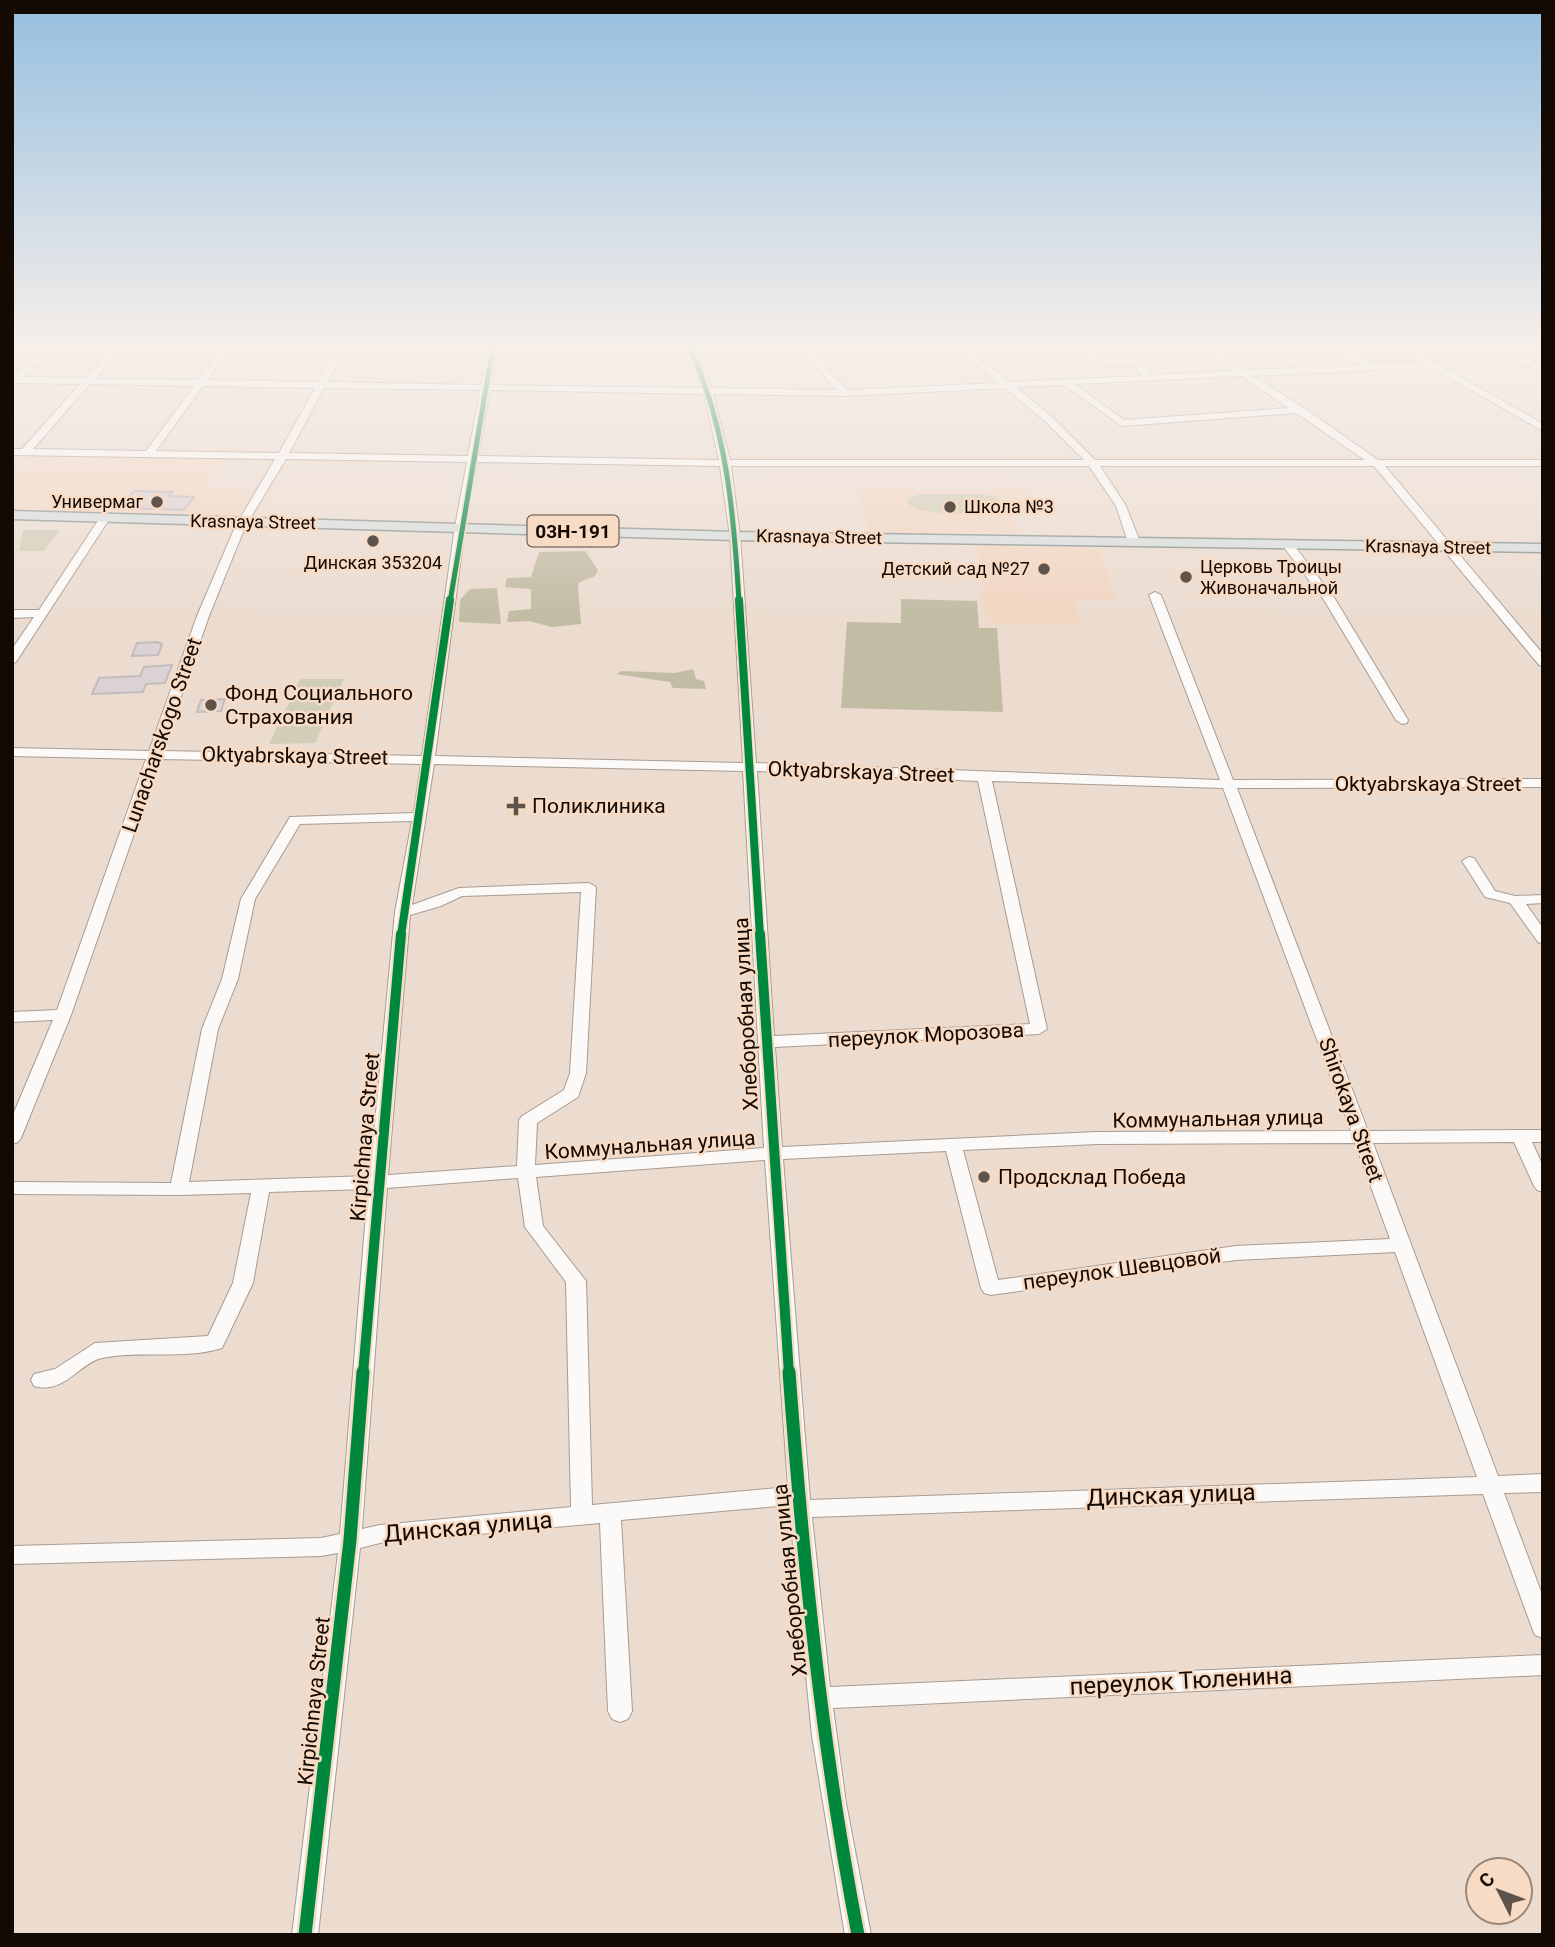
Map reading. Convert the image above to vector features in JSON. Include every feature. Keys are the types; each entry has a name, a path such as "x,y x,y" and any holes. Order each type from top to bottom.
{"main road":[{"name":"Krasnaya Street","path":"12,515 735,536 1543,548"}],"street":[{"path":"25,452 38,438"},
{"path":"149,454 161,438"},
{"name":"Lunacharskogo Street","path":"12,1138 63,1015 203,616 242,522 294,438"},
{"name":"Kirpichnaya Street","path":"306,1935 350,1540 378,1181 403,912 429,759 460,527 475,438"},
{"name":"Хлеборобная улица","path":"721,438 735,536 751,768 771,1154 799,1502 820,1698 858,1935"},
{"path":"1067,438 1091,464 1121,505 1134,542"},
{"path":"1341,438 1379,465 1543,662"},
{"path":"12,452 726,463 1543,463"},
{"path":"12,659 105,518"},
{"path":"1289,545 1329,599 1402,720"},
{"name":"Shirokaya Street","path":"1155,595 1230,784 1543,1628"},
{"path":"12,614 44,613"},
{"name":"Oktyabrskaya Street","path":"12,752 810,768 984,777 1230,784 1543,783"},
{"name":"переулок Морозова","path":"766,1042 1039,1030 984,777"},
{"path":"179,1189 210,1029 230,979 248,900 295,820 420,817"},
{"path":"1469,861 1490,894 1515,900 1543,899"},
{"path":"403,912 436,903 459,892 589,887 578,1073 572,1093 528,1119 526,1171 534,1227 576,1280 582,1517"},
{"path":"1515,900 1543,939"},
{"path":"12,1017 63,1015"},
{"path":"1520,1136 1543,1186"},
{"name":"Коммунальная улица","path":"12,1188 261,1187 771,1154 1097,1138 1543,1136"},
{"name":"переулок Шевцовой","path":"953,1145 991,1288 1236,1253 1400,1245"},
{"path":"41,1380 61,1375 95,1351 215,1343 243,1283 261,1187"},
{"name":"Динская улица","path":"12,1555 321,1547 380,1534 799,1502 1487,1482 1543,1483"},
{"path":"610,1515 620,1711"},
{"name":"переулок Тюленина","path":"820,1698 1543,1665"}],"shaded area":[{"path":"29,453 226,457 203,490 258,490 240,520 12,512 12,472"},
{"name":"Школа №3","path":"859,490 1030,490 1035,512 1012,512 1017,533 867,533 865,503 860,503"},
{"path":"920,494 982,494 998,498 1002,505 984,512 939,513 907,503 909,498"},
{"path":"23,530 60,530 44,551 19,551"},
{"name":"Детский сад №27","path":"976,546 1099,548 1117,600 1075,600 1081,623 991,623 990,617 986,617 980,590 985,589"},
{"path":"585,551 598,570 595,576 580,582 578,586 581,624 552,627 529,621 507,622 509,611 531,609 531,589 505,587 507,578 531,577 539,552"},
{"path":"497,588 501,624 459,622 460,600 470,589"},
{"path":"901,599 977,601 979,628 997,628 1003,712 841,708 847,622 901,623"},
{"path":"693,669 696,679 704,681 706,689 673,688 670,682 616,674 622,671 675,673"},
{"path":"300,679 344,679 315,743 269,744"}],"building":[{"name":"Универмаг","path":"134,491 172,492 169,496 194,497 184,510 120,508"},
{"path":"137,643 162,644 158,655 132,656"},
{"path":"172,665 165,683 146,684 143,692 92,694 99,678 140,676 144,667"},
{"name":"Фонд Социального Страхования","path":"225,699 221,711 197,712 201,700"}],"cycle path":[{"path":"305,1935 350,1540 378,1182 403,912 420,817 460,527 476,438"},
{"path":"721,438 735,536 775,1186 809,1603 824,1736 858,1935"}],"place":[{"name":"Универмаг","path":"157,502"},
{"name":"Школа №3","path":"950,507"},
{"name":"Динская 353204","path":"373,541"},
{"name":"Детский сад №27","path":"1044,569"},
{"name":"Церковь Троицы Живоначальной","path":"1186,577"},
{"name":"Фонд Социального Страхования","path":"211,705"},
{"name":"Поликлиника","path":"516,806"},
{"name":"Продсклад Победа","path":"984,1177"}]}
